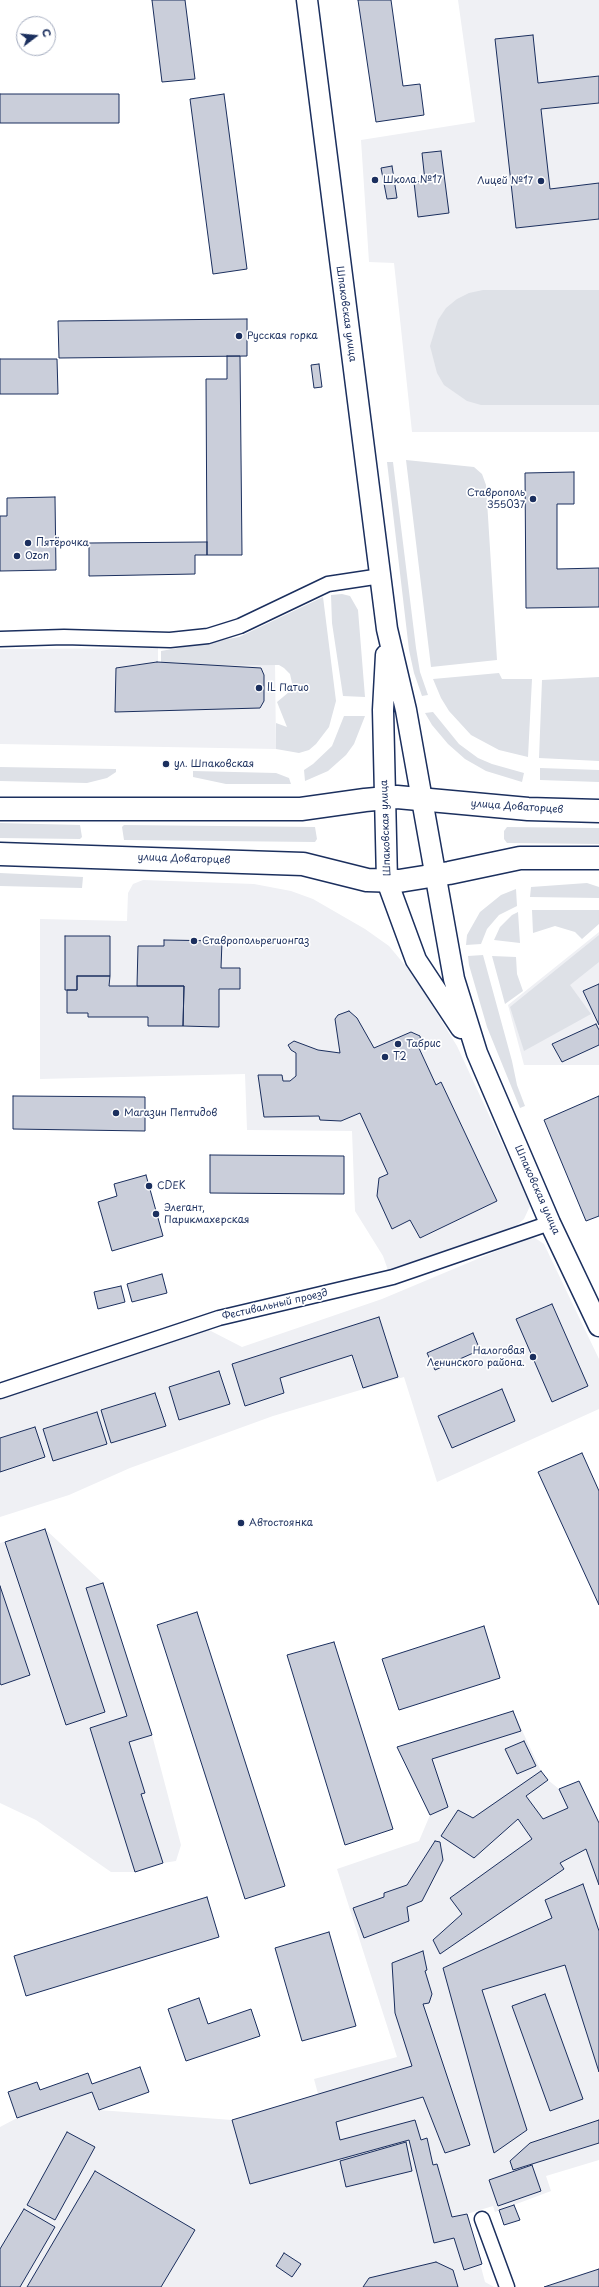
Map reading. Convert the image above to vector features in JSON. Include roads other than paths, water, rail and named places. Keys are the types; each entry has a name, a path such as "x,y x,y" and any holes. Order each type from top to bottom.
{"main road":[{"name":"Шпаковская улица","path":"307,0 387,629 406,710 454,979 477,1053 550,1222 599,1326"},
{"name":"Шпаковская улица","path":"387,629 377,880 416,960 477,1053"},
{"name":"улица Доваторцев","path":"0,809 301,809 365,800 396,798 528,809 599,811"},
{"name":"улица Доваторцев","path":"0,854 141,857 303,864 377,880"},
{"path":"377,880 449,874 520,858 599,858"}],"street":[{"path":"0,639 64,637 170,640 208,636 240,626 328,584 381,576"},
{"name":"Фестивальный проезд","path":"0,1391 219,1318 393,1277 550,1222"},
{"path":"482,2219 507,2287"}],"place":[{"name":"Школа №17","path":"375,180"},
{"name":"Лицей №17","path":"541,181"},
{"name":"Русская горка","path":"239,336"},
{"name":"Ставрополь 355037","path":"533,499"},
{"name":"Пятёрочка","path":"28,543"},
{"name":"Ozon","path":"17,556"},
{"name":"IL Патио","path":"259,688"},
{"name":"ул. Шпаковская","path":"166,764"},
{"name":"Ставропольрегионгаз","path":"194,941"},
{"name":"Табрис","path":"398,1044"},
{"name":"T2","path":"385,1057"},
{"name":"Магазин Пептидов","path":"116,1113"},
{"name":"CDEK","path":"149,1186"},
{"name":"Элегант, Парикмахерская","path":"156,1214"},
{"name":"Налоговая Ленинского района.","path":"533,1357"},
{"name":"Автостоянка","path":"241,1523"}]}
